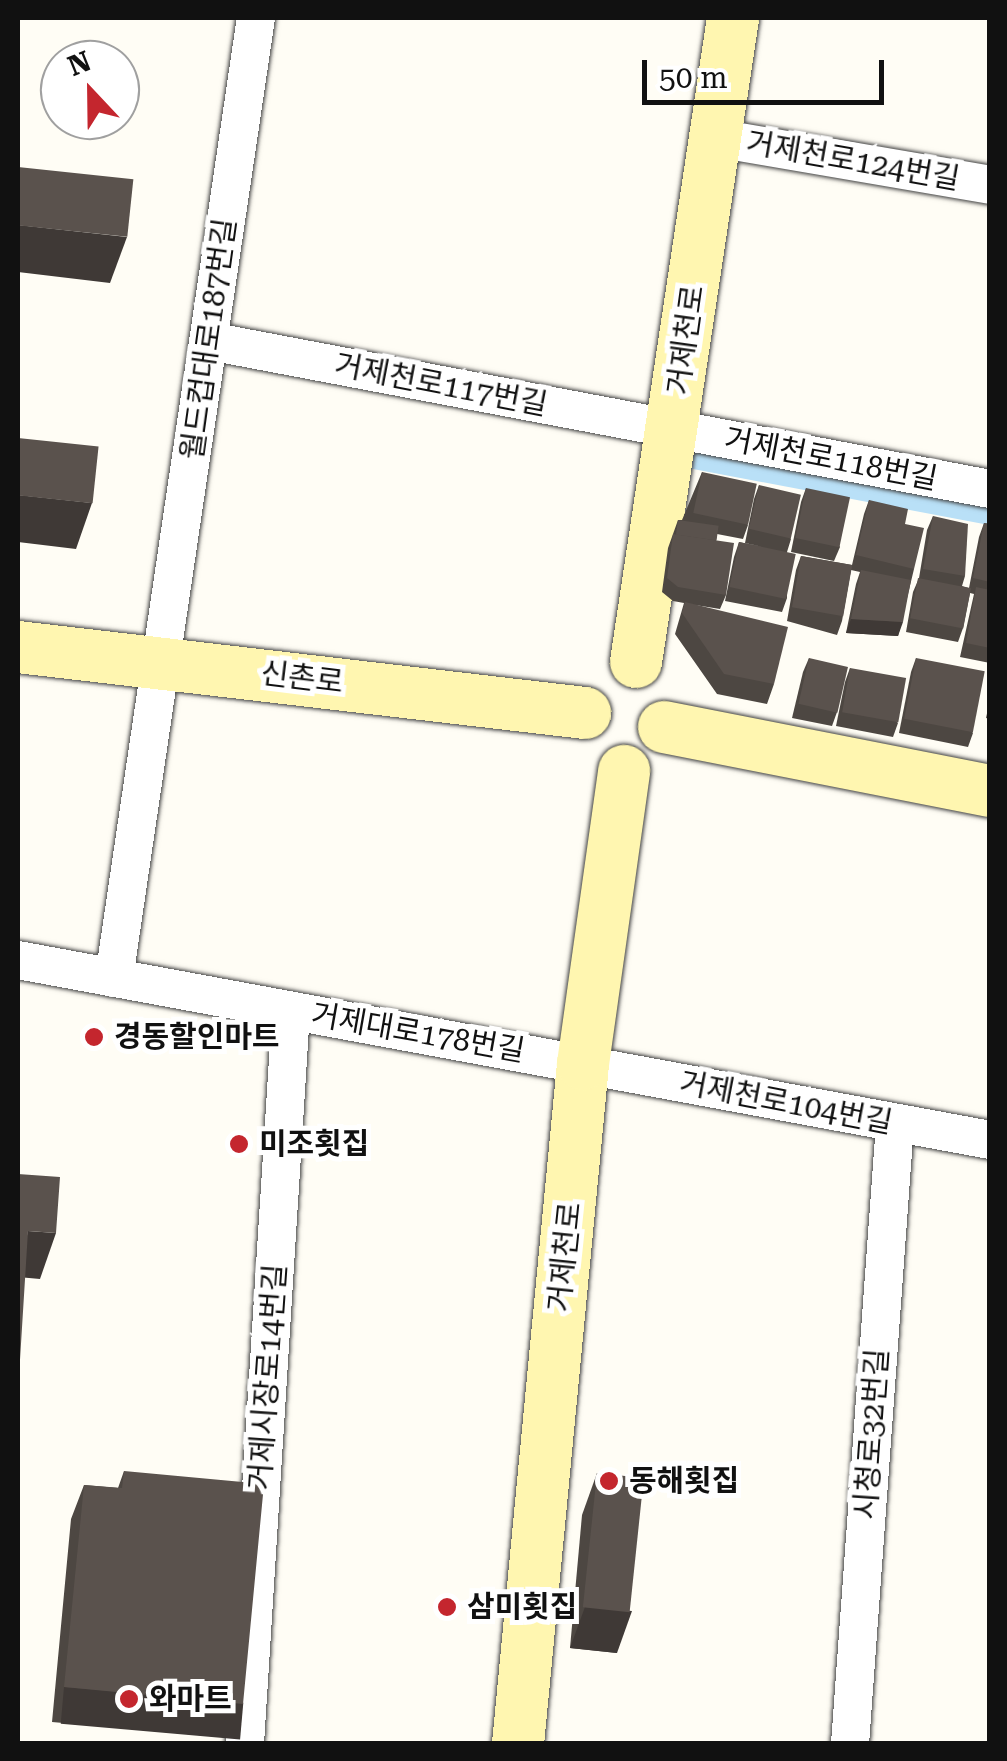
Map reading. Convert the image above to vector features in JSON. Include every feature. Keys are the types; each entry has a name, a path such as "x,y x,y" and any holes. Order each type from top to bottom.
{"main road":[{"name":"거제천로","path":"636,662 733,18"},
{"name":"신촌로","path":"18,647 162,660 585,713"},
{"path":"636,662 660,681 668,708 660,742 624,771 604,760 588,737 585,713 592,689 610,666 636,662"},
{"path":"664,727 990,791"},
{"name":"거제천로","path":"518,1744 583,1064 624,771"}],"street":[{"name":"월드컵대로187번길","path":"114,978 256,18"},
{"name":"거제천로124번길","path":"716,138 990,185"},
{"name":"거제천로117번길","path":"209,341 673,428"},
{"name":"거제천로118번길","path":"673,428 990,490"},
{"name":"거제대로178번길","path":"18,960 583,1064"},
{"name":"거제시장로14번길","path":"244,1744 290,1010"},
{"name":"거제천로104번길","path":"583,1064 990,1140"},
{"name":"시청로32번길","path":"850,1744 895,1124"}],"water":[{"path":"682,423 989,489 989,525 672,465"}],"building":[{"path":"18,167 133,179 127,237 18,225"},
{"path":"18,438 99,446 93,503 18,495"},
{"path":"702,472 757,484 748,525 693,513"},
{"path":"759,485 801,495 791,539 749,529"},
{"path":"806,488 850,497 839,547 795,538"},
{"path":"869,500 908,509 905,524 924,528 914,569 856,555"},
{"path":"933,516 968,524 965,576 923,569"},
{"path":"678,520 719,526 717,541 676,535"},
{"path":"984,523 990,524 990,582 973,578"},
{"path":"673,534 734,543 726,595 678,587 667,578"},
{"path":"739,542 796,554 786,599 729,587"},
{"path":"801,556 852,565 843,616 792,607"},
{"path":"861,570 911,580 903,622 851,619"},
{"path":"918,578 971,588 963,629 910,618"},
{"path":"976,587 990,590 990,648 966,643"},
{"path":"685,602 788,627 774,684 724,674 682,613"},
{"path":"809,658 848,667 837,713 798,704"},
{"path":"916,658 985,671 973,732 904,719"},
{"path":"850,668 906,678 898,722 842,712"},
{"path":"18,1174 60,1177 56,1233 28,1231 18,1392"},
{"path":"124,1471 264,1484 243,1704 64,1687 84,1485 122,1488"},
{"path":"597,1473 644,1478 630,1612 583,1607"}],"place":[{"name":"경동할인마트","path":"94,1037"},
{"name":"미조횟집","path":"239,1144"},
{"name":"동해횟집","path":"609,1481"},
{"name":"삼미횟집","path":"447,1607"},
{"name":"와마트","path":"129,1699"}]}
